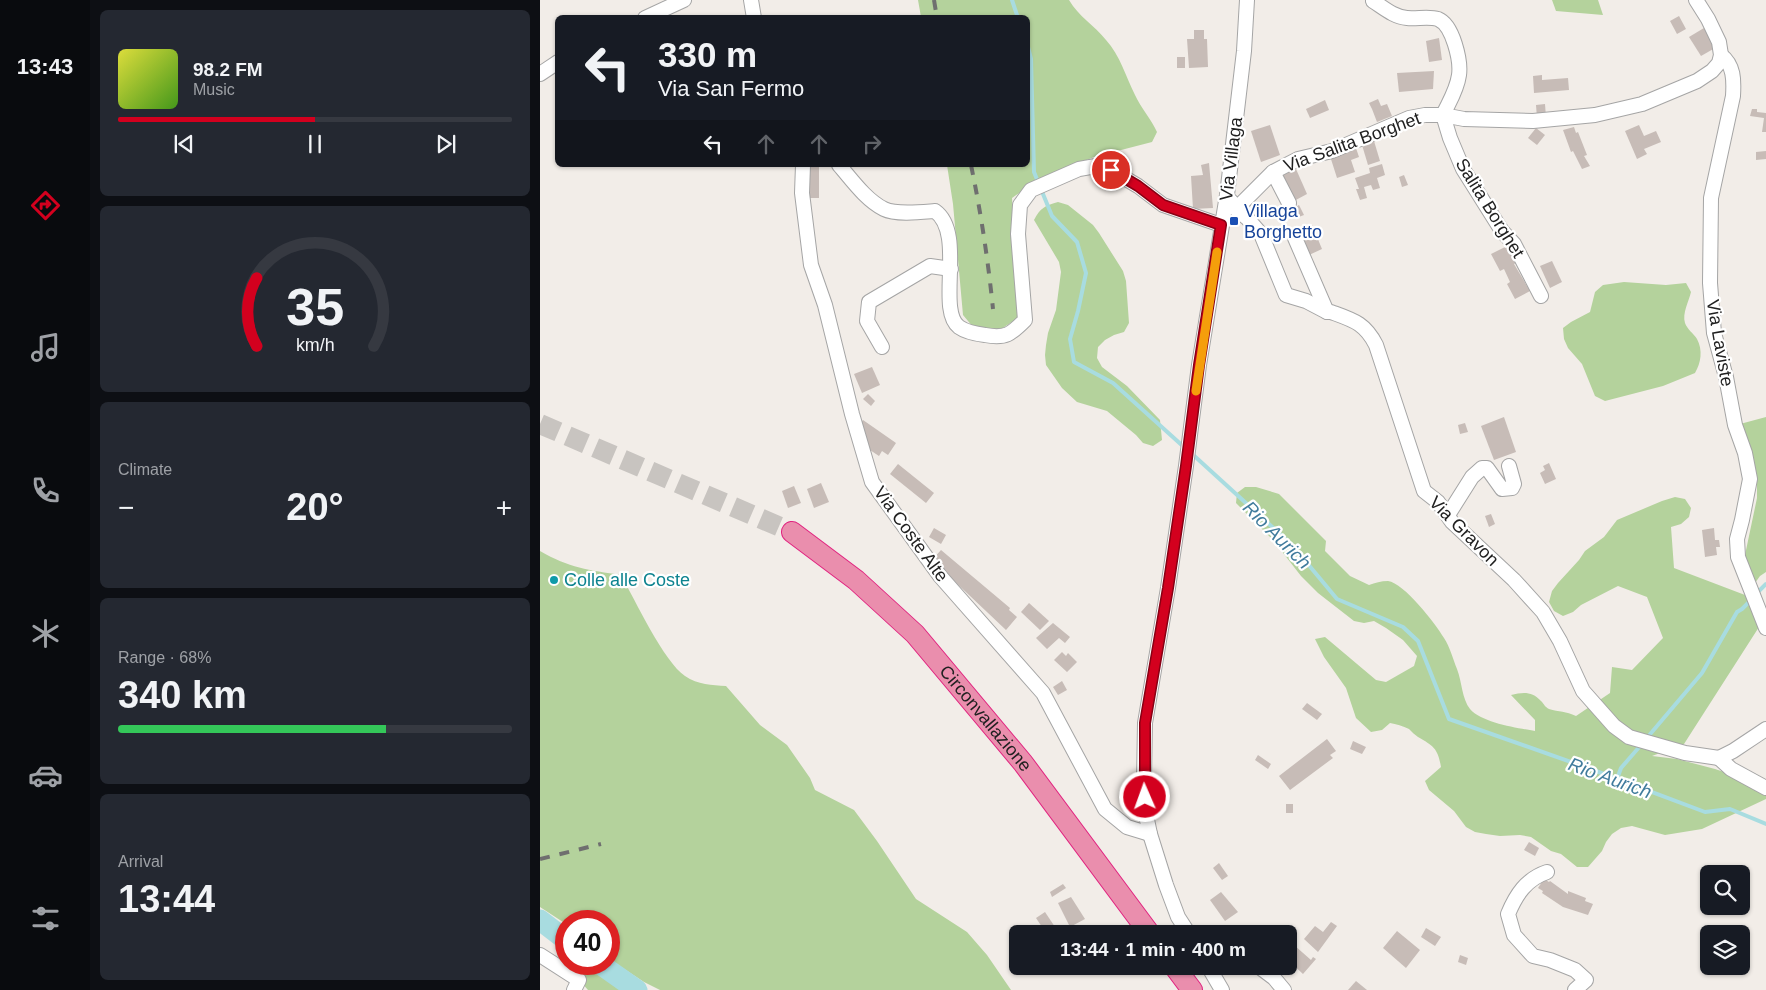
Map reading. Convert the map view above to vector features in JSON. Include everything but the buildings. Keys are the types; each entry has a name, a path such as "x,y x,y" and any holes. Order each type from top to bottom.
{"highway":[{"name":"Circonvallazione","path":"792,532 856,580 915,634 1023,764 1143,925"},
{"path":"1181,975 1192,990"}],"street":[{"path":"652,15 684,0"},
{"path":"751,0 754,15"},
{"name":"Via Villaga","path":"1183,925 1178,917 1166,885 1146,815 1144,779 1145,723 1168,588 1199,365 1227,195 1244,51 1247,0"},
{"name":"Via Laviste","path":"1696,0 1720,42 1721,55 1728,60 1734,80 1733,96 1711,198 1710,283 1714,333 1726,377 1735,426 1745,453 1750,479 1737,539 1738,557 1766,628"},
{"path":"1373,1 1392,14 1406,18 1440,20 1450,30 1457,50 1459,74 1455,90 1443,115"},
{"name":"Via Salita Borghet","path":"1236,209 1273,172 1298,159 1332,151 1409,118 1425,114 1464,119 1533,121 1595,114 1642,104 1697,82 1719,63 1721,55"},
{"path":"540,74 555,64"},
{"name":"Salita Borghet","path":"1443,115 1463,169 1502,232 1514,244 1541,296"},
{"path":"841,167 866,195 885,210 935,211 943,216 949,242 951,269 950,308 954,320 959,327 977,334 993,337 1002,337 1013,332 1025,320 1018,234 1020,205 1032,190 1079,169 1096,166 1111,170 1138,186 1163,205 1221,225"},
{"name":"Via Coste Alte","path":"803,167 802,193 810,265 825,305 852,414 872,482 940,576 1042,693 1105,809 1127,827 1150,834"},
{"path":"1273,172 1289,203"},
{"path":"1227,195 1236,209"},
{"name":"Via Gravon","path":"1236,209 1261,234 1286,295 1306,301 1327,312 1358,322 1370,332 1376,345 1424,491 1438,502 1452,522 1514,580 1543,612 1560,640 1583,691 1614,726 1629,737 1685,753 1719,758"},
{"path":"1295,238 1327,312"},
{"path":"882,347 867,322 869,302 930,266 951,269"},
{"path":"1448,515 1472,477 1482,468 1487,468 1502,489 1512,488 1514,484 1509,466"},
{"path":"1766,729 1719,758 1731,770 1766,788"},
{"path":"1547,872 1536,876 1516,896 1508,914 1514,935 1532,956 1550,960 1575,970 1586,980 1575,990"},
{"path":"540,955 579,980 574,990"},
{"path":"1213,975 1222,990"},
{"path":"1270,975 1284,990"}],"green space":[{"path":"918,0 1069,0 1077,11 1111,46 1119,59 1137,100 1157,132 1152,142 1094,157 1038,180 1012,198 1018,318 998,331 973,327 963,315 953,204 947,167 1030,167 1030,15 921,15"},
{"path":"1552,0 1598,0 1603,15 1556,11"},
{"path":"1058,202 1068,205 1093,225 1123,271 1126,281 1129,323 1124,332 1105,340 1098,347 1097,358 1102,367 1127,386 1160,420 1162,440 1153,446 1143,443 1107,411 1077,402 1062,388 1046,365 1046,345 1056,310 1061,272 1059,262 1034,220 1044,208"},
{"path":"1624,282 1666,285 1686,283 1691,292 1684,319 1699,343 1700,361 1695,373 1663,386 1605,401 1595,396 1582,364 1568,348 1564,339 1563,328 1590,312 1595,292 1603,285"},
{"path":"1766,417 1766,572 1760,576 1750,590 1745,555 1757,498 1757,482 1750,449 1740,424"},
{"path":"1245,487 1256,487 1279,494 1326,541 1325,551 1350,576 1369,585 1388,581 1395,583 1410,596 1427,614 1446,642 1459,674 1465,700 1470,709 1491,721 1535,731 1535,720 1511,695 1531,694 1549,709 1576,716 1610,693 1612,667 1632,670 1663,638 1647,597 1618,586 1563,616 1554,611 1549,602 1552,591 1585,551 1604,537 1617,520 1662,501 1675,497 1685,499 1691,508 1689,517 1681,524 1671,527 1674,568 1745,595 1759,627 1684,744 1652,756 1677,759 1730,774 1766,793 1766,799 1702,829 1665,835 1632,826 1621,828 1612,834 1602,851 1588,867 1577,867 1561,854 1551,851 1531,837 1486,834 1475,832 1466,827 1454,811 1429,790 1425,781 1441,767 1434,749 1409,729 1390,723 1382,730 1371,732 1356,718 1346,688 1324,657 1315,639 1325,637 1376,680 1386,682 1414,666 1417,656 1403,640 1386,628 1374,621 1364,623 1354,621 1318,593 1301,576 1273,540 1236,503 1237,493"},
{"path":"540,551 570,565 621,575 659,644 677,669 695,681 726,686 760,725 787,745 810,778 815,790 854,810 916,899 967,932 987,955 1011,990 660,990 620,966 620,910 555,910 555,917 540,907"},
{"path":"575,975 618,975 644,990 588,990"}],"waterway":[{"name":"Rio Aurich","path":"1012,0 1017,15"},
{"name":"Rio Aurich","path":"1030,55 1034,172 1052,216 1077,242 1086,273 1070,339 1074,362 1113,383 1185,448"},
{"name":"Rio Aurich","path":"1190,452 1292,545 1337,599 1403,627 1418,641 1449,719 1705,812 1730,809 1766,824"},
{"path":"1755,595 1766,584"},
{"path":"1646,739 1702,673 1737,612 1751,600"},
{"path":"1617,779 1621,768 1641,745"},
{"path":"540,920 555,932"},
{"path":"616,975 637,990"}],"tunnel":[{"path":"540,424 792,532"}],"railway":[{"path":"934,0 936,15"},
{"path":"971,167 984,237 993,309"},
{"path":"540,859 601,844"}],"slow traffic":[{"path":"1196,391 1217,252"}],"place":[{"name":"Villaga Borghetto","path":"1234,221"},
{"name":"Colle alle Coste","path":"554,580"}],"route":[{"path":"1111,170 1138,186 1163,205 1221,225 1199,365 1168,588 1145,723 1145,797"}]}
